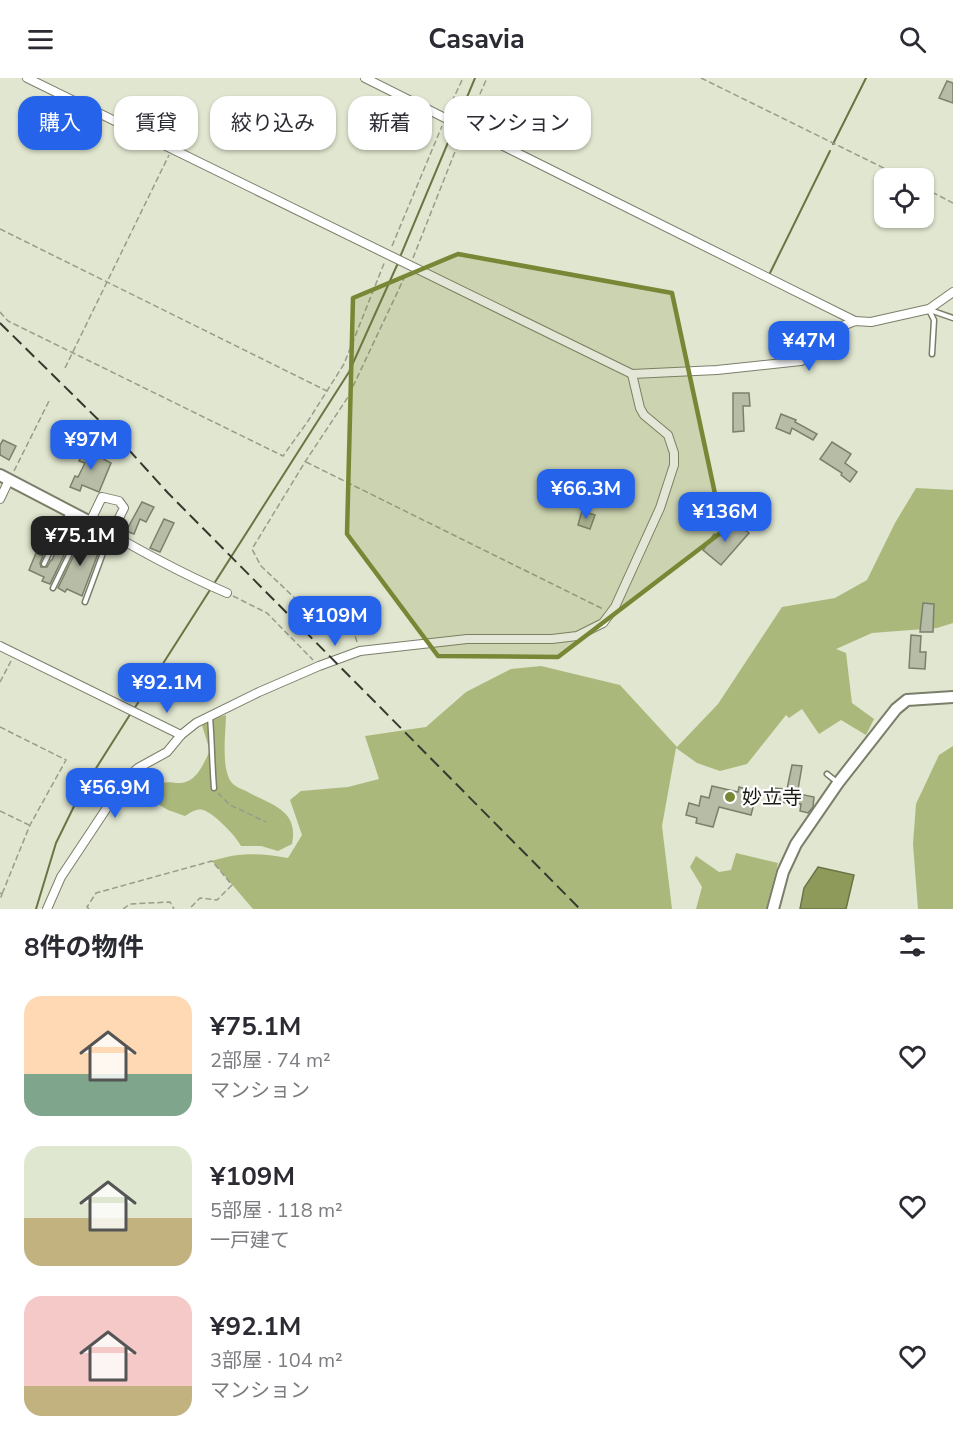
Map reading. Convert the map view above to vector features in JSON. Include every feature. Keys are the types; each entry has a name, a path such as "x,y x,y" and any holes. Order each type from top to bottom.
{"street":[{"path":"27,78 114,121"},
{"path":"365,78 444,118"},
{"path":"174,150 632,374 801,362 812,355 824,337 855,321"},
{"path":"511,150 855,321 871,322 929,309 953,292"},
{"path":"47,909 61,877 126,779 138,768 167,752 181,735 209,717 319,666 360,651 467,639 552,639 577,636 596,629 603,623 611,613 660,508 674,465 674,453 668,435 644,415 640,408 632,374"},
{"path":"0,500 5,478 202,583 227,593"},
{"path":"88,521 102,497 119,501 124,508 111,534"},
{"path":"0,646 181,735"},
{"path":"773,909 783,872 796,844 867,745 907,700 953,697"}],"lane":[{"path":"929,309 953,318"},
{"path":"929,309 934,320 932,354"},
{"path":"44,564 70,512"},
{"path":"53,588 88,521"},
{"path":"85,602 111,534"},
{"path":"209,717 213,744 214,788"},
{"path":"827,774 838,783"}],"path":[{"path":"455,96 463,78"},
{"path":"479,96 487,78"},
{"path":"702,78 884,168"},
{"path":"0,312 8,321 283,456 344,364 444,120"},
{"path":"65,368 172,150"},
{"path":"360,651 348,613 319,621 261,566 252,549 348,397 410,266 456,150"},
{"path":"934,193 953,203"},
{"path":"0,229 328,391"},
{"path":"5,478 49,401"},
{"path":"305,462 611,613"},
{"path":"227,593 267,613 319,666"},
{"path":"0,681 15,653"},
{"path":"0,727 66,760 30,825 0,900"},
{"path":"214,788 230,805 266,822"},
{"path":"0,811 30,825"},
{"path":"89,909 87,907 96,893 212,861 232,885 217,900 200,898 189,909"},
{"path":"123,909 130,904 170,902 174,909"}],"highlighted area":[{"path":"458,254 672,293 723,531 558,657 438,656 347,534 353,298"}],"shaded area":[{"path":"916,488 953,490 953,623 937,628 872,633 836,649 846,653 852,703 874,719 866,735 841,720 819,734 802,709 789,718 786,715 747,764 720,771 697,763 676,748 662,826 672,909 253,909 212,861 250,854 288,858 302,835 290,800 301,791 348,787 379,779 365,736 426,727 466,692 511,669 541,666 620,685 677,747 718,704 782,607 835,598 867,580 895,523"},
{"path":"226,715 225,761 229,778 236,786 281,810 291,823 292,844 278,851 261,846 241,846 224,825 208,812 196,810 185,816 168,810 149,799 159,785 168,782 184,782 197,774 210,751 201,722"},
{"path":"953,746 953,909 918,909 913,844 916,804 939,755"},
{"path":"736,853 778,863 766,909 696,909 702,887 690,867 696,856 719,872 731,870"},
{"path":"818,867 854,875 846,909 800,909 804,888"}],"building":[{"path":"947,81 953,83 953,103 939,98"},
{"path":"733,393 749,393 750,406 743,406 744,431 733,432"},
{"path":"781,414 796,420 795,422 817,434 813,440 792,428 790,434 776,428"},
{"path":"3,440 16,446 9,460 0,455 0,445"},
{"path":"832,442 851,454 845,463 857,472 850,482 841,475 842,473 820,459"},
{"path":"86,447 99,453 98,456 111,463 99,492 82,485 80,491 70,487 85,463 79,461"},
{"path":"142,502 154,507 146,522 140,519 134,534 126,531"},
{"path":"582,511 595,515 590,529 578,525"},
{"path":"164,519 174,523 160,552 150,548"},
{"path":"734,522 749,533 721,565 703,550 714,534 722,536"},
{"path":"71,523 78,526 50,584 42,581 44,577 29,570 36,553 43,556 41,567 47,567 65,530 67,531"},
{"path":"86,530 94,535 89,546 99,551 82,596 67,589 65,592 58,588"},
{"path":"923,603 934,604 933,632 920,632"},
{"path":"911,635 921,636 920,652 926,652 925,669 909,668"},
{"path":"792,765 802,766 799,794 814,797 813,807 808,813 800,811 801,804 772,799 773,788 787,789"},
{"path":"712,786 738,792 739,787 757,792 751,815 719,807 713,827 696,823 697,818 686,815 689,803 699,806 701,796 709,798"}],"waterway":[{"path":"400,257 475,78"},
{"path":"833,144 866,78"},
{"path":"770,273 830,151"},
{"path":"134,709 349,372 398,263"},
{"path":"36,909 56,843 81,792 131,713"}],"railway":[{"path":"0,323 128,449 168,493 580,909"}],"place":[{"name":"妙立寺","path":"730,797"}]}
